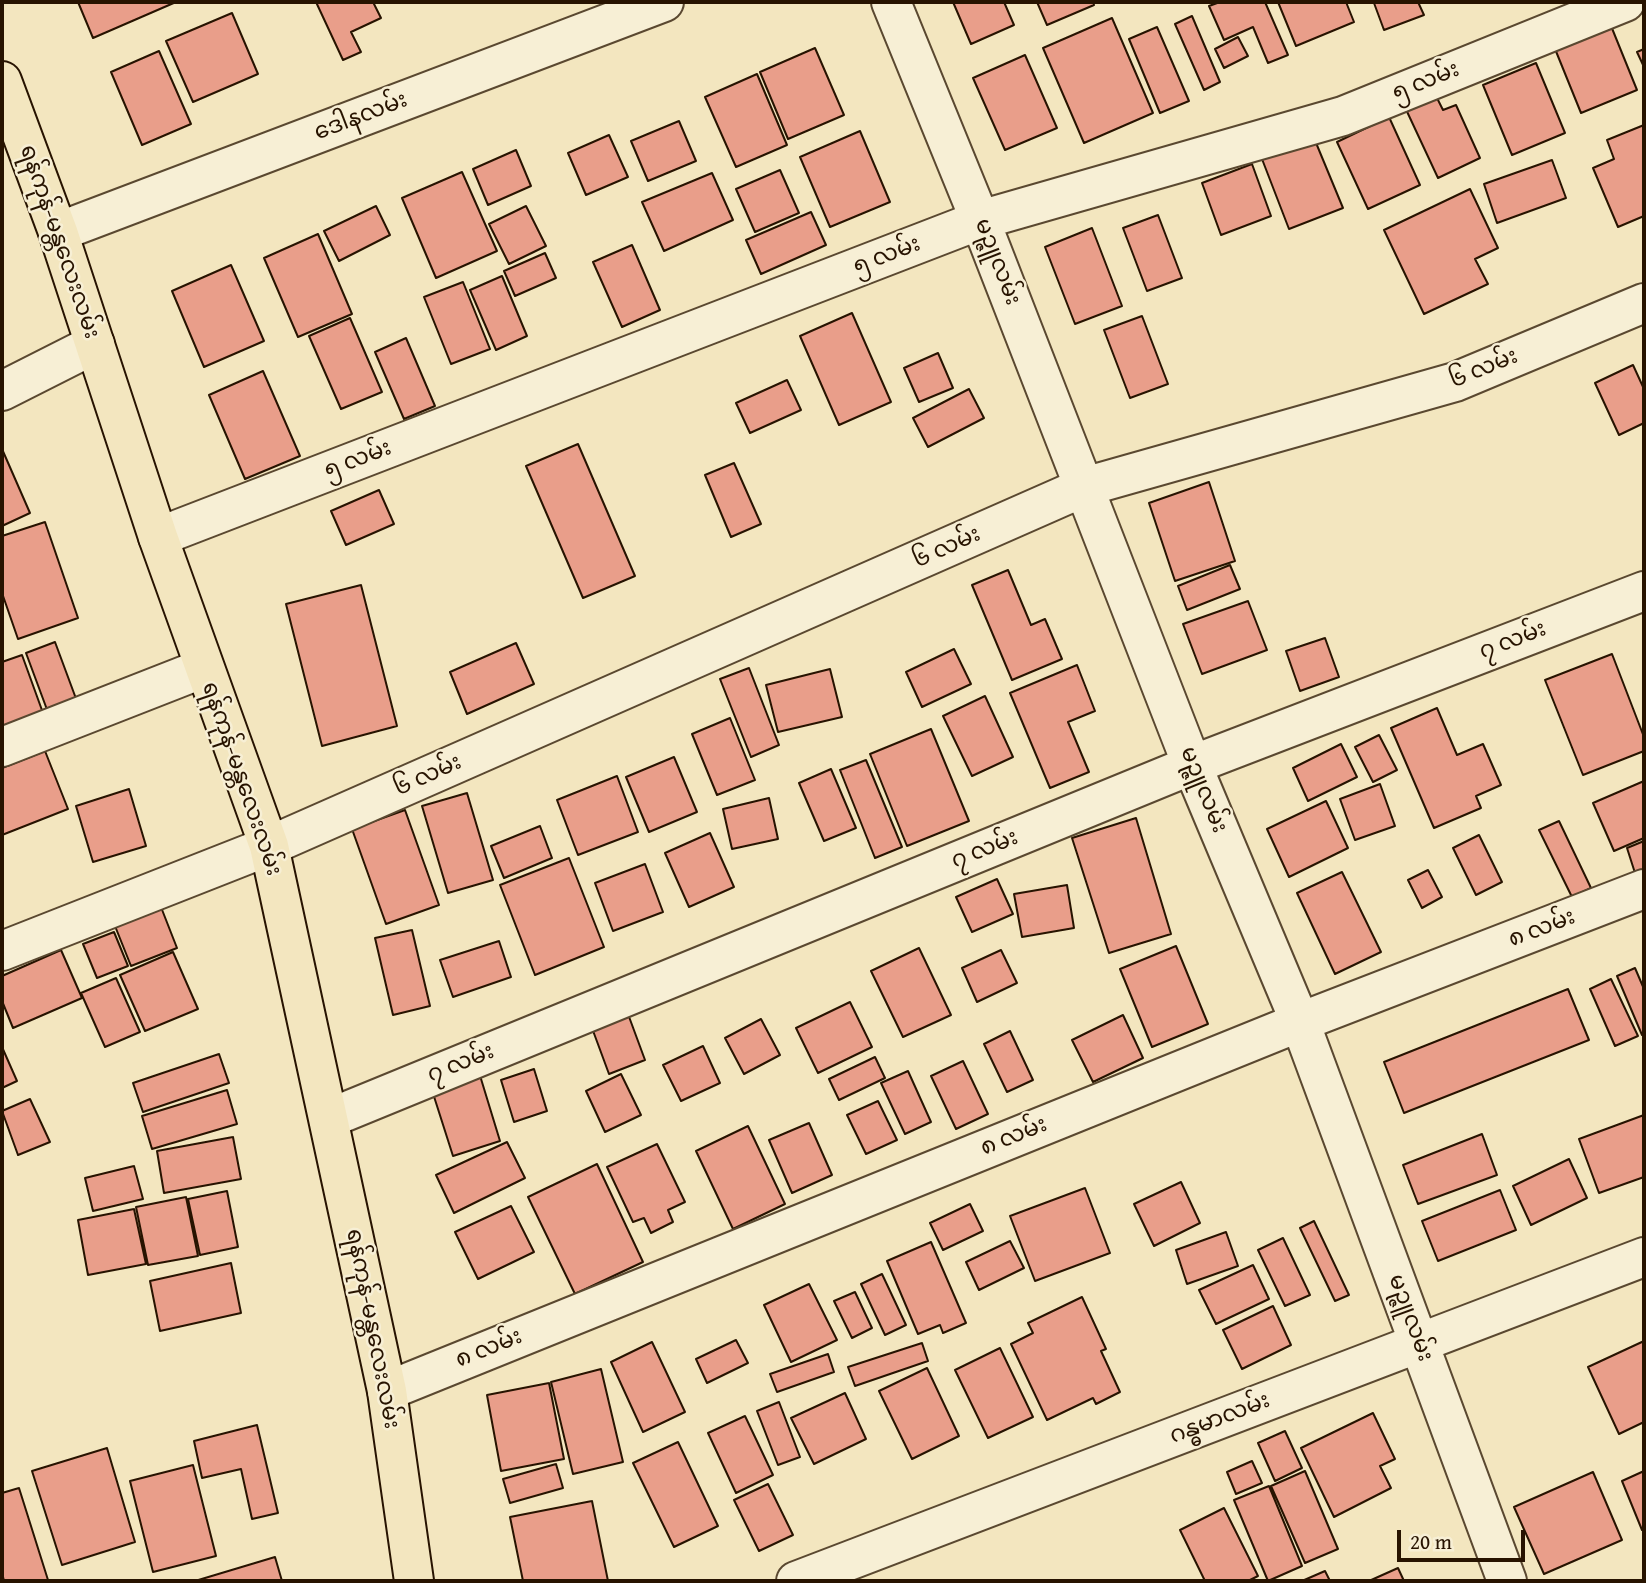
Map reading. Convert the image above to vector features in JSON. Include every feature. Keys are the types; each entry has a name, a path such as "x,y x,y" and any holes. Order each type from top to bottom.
{"main road":[{"name":"ရန်ကုန်-မန္တလေးလမ်း","path":"2,80 58,232 158,537 268,846 330,1118 387,1391 414,1581"}],"street":[{"name":"ဒေါနလမ်း","path":"58,232 664,2"},
{"name":"မဉ္ဇူလမ်း","path":"891,2 981,220 1192,765 1300,1022 1507,1581"},
{"name":"၅ လမ်း","path":"158,537 981,220 1343,116 1626,2"},
{"name":"၆ လမ်း","path":"2,951 268,846 1084,487 1455,382 1644,303"},
{"path":"2,391 95,344"},
{"name":"၇ လမ်း","path":"330,1118 1192,765 1644,591"},
{"path":"2,747 204,668"},
{"name":"၈ လမ်း","path":"387,1391 1300,1022 1644,889"},
{"name":"ဂန္ဓမာလမ်း","path":"796,1581 1644,1257"}],"building":[{"path":"78,2 176,2 93,38"},
{"path":"316,2 373,2 381,18 351,32 361,52 343,60"},
{"path":"953,2 1004,2 1014,25 971,44"},
{"path":"1037,2 1093,2 1094,5 1047,25"},
{"path":"1220,2 1265,2 1288,55 1268,63 1253,27 1224,40 1209,6"},
{"path":"1278,2 1346,2 1354,22 1296,46"},
{"path":"1418,2 1424,15 1384,30 1374,3"},
{"path":"232,13 258,74 193,102 166,41"},
{"path":"1192,16 1220,82 1204,90 1175,24"},
{"path":"1607,16 1637,90 1581,113 1551,39"},
{"path":"1112,18 1153,113 1084,143 1043,48"},
{"path":"1157,27 1189,101 1160,113 1129,39"},
{"path":"1238,37 1248,56 1224,68 1215,49"},
{"path":"815,48 844,115 788,139 760,72"},
{"path":"1644,49 1644,67 1637,52"},
{"path":"159,51 191,124 142,145 111,72"},
{"path":"1025,55 1057,128 1005,150 973,78"},
{"path":"1536,63 1565,133 1512,155 1483,85"},
{"path":"757,74 787,145 736,167 705,97"},
{"path":"1433,90 1443,110 1456,105 1480,158 1438,178 1403,103"},
{"path":"1389,117 1420,185 1368,209 1337,142"},
{"path":"679,121 696,161 648,181 631,141"},
{"path":"1644,125 1644,216 1618,227 1593,168 1614,159 1607,140"},
{"path":"860,131 890,202 830,227 800,157"},
{"path":"609,135 628,177 586,195 568,153"},
{"path":"1314,138 1343,208 1289,229 1262,159"},
{"path":"516,150 531,186 488,205 473,169"},
{"path":"1552,160 1566,198 1497,223 1484,184"},
{"path":"1252,164 1271,216 1221,235 1202,183"},
{"path":"780,170 799,213 755,232 736,189"},
{"path":"462,172 497,251 436,278 402,198"},
{"path":"712,173 733,220 664,251 642,202"},
{"path":"1470,189 1498,248 1475,259 1488,284 1424,314 1384,230"},
{"path":"376,206 390,235 339,261 324,231"},
{"path":"526,206 546,246 509,264 489,224"},
{"path":"811,212 826,245 761,274 746,240"},
{"path":"1158,215 1182,278 1147,291 1123,228"},
{"path":"1092,228 1122,306 1075,324 1045,247"},
{"path":"318,234 352,314 298,337 264,258"},
{"path":"632,245 660,310 622,327 593,262"},
{"path":"545,253 556,278 515,296 504,271"},
{"path":"231,265 264,341 204,367 172,291"},
{"path":"502,276 527,336 496,350 470,290"},
{"path":"463,282 490,349 451,364 424,297"},
{"path":"852,313 891,402 839,425 800,336"},
{"path":"1142,316 1168,384 1130,398 1104,330"},
{"path":"350,318 382,392 341,409 309,336"},
{"path":"406,338 435,406 404,419 375,352"},
{"path":"938,353 953,388 919,402 904,368"},
{"path":"1633,365 1644,389 1644,423 1619,435 1595,383"},
{"path":"263,371 300,456 245,479 209,395"},
{"path":"787,380 801,410 750,433 736,403"},
{"path":"969,389 984,418 928,447 913,418"},
{"path":"578,444 635,576 583,598 526,466"},
{"path":"2,449 30,513 2,526"},
{"path":"734,463 761,524 731,537 705,475"},
{"path":"1209,482 1235,561 1175,581 1149,503"},
{"path":"379,490 394,524 346,545 331,511"},
{"path":"45,522 78,618 18,639 2,593 2,536"},
{"path":"1230,565 1240,589 1187,610 1178,586"},
{"path":"1008,570 1031,625 1045,619 1062,659 1012,680 972,585"},
{"path":"361,585 397,726 322,746 286,604"},
{"path":"1248,601 1267,650 1202,674 1183,624"},
{"path":"1325,638 1339,677 1300,691 1286,651"},
{"path":"55,642 78,704 49,715 26,653"},
{"path":"516,643 534,684 467,714 450,672"},
{"path":"954,649 971,684 922,707 906,672"},
{"path":"1612,654 1644,737 1644,751 1583,775 1545,680"},
{"path":"22,655 43,713 2,728 2,662"},
{"path":"1077,665 1095,711 1068,722 1089,772 1050,788 1010,693"},
{"path":"749,668 779,745 751,757 720,679"},
{"path":"830,669 842,717 778,732 766,685"},
{"path":"985,696 1013,757 972,776 943,716"},
{"path":"1437,708 1457,755 1483,744 1501,785 1476,796 1481,808 1434,828 1391,728"},
{"path":"730,718 755,780 717,795 692,734"},
{"path":"931,729 969,821 907,846 870,754"},
{"path":"1379,735 1397,770 1373,782 1355,747"},
{"path":"1341,744 1357,777 1308,801 1293,768"},
{"path":"45,751 68,809 2,835 2,768"},
{"path":"674,757 697,812 649,832 626,777"},
{"path":"866,760 902,847 875,858 840,770"},
{"path":"831,769 856,828 824,841 799,783"},
{"path":"617,776 638,832 578,855 557,800"},
{"path":"1644,781 1644,838 1614,851 1593,803"},
{"path":"1380,784 1395,826 1355,840 1340,799"},
{"path":"129,789 146,846 93,862 76,806"},
{"path":"467,793 493,880 448,893 422,806"},
{"path":"769,798 778,839 732,849 723,809"},
{"path":"1326,801 1348,848 1289,877 1267,829"},
{"path":"405,810 439,905 386,924 352,829"},
{"path":"1136,818 1171,934 1109,953 1072,838"},
{"path":"1559,821 1591,888 1572,897 1539,830"},
{"path":"540,826 552,858 504,878 491,846"},
{"path":"710,833 734,887 689,907 665,853"},
{"path":"1479,835 1502,882 1476,895 1453,848"},
{"path":"1644,841 1644,870 1635,873 1627,848"},
{"path":"569,858 604,947 535,975 500,885"},
{"path":"645,864 663,912 613,931 595,883"},
{"path":"1428,870 1442,897 1422,908 1408,880"},
{"path":"1342,872 1381,952 1335,974 1297,893"},
{"path":"997,879 1013,914 972,932 956,897"},
{"path":"1067,885 1074,928 1022,937 1014,894"},
{"path":"159,902 177,948 131,966 113,921"},
{"path":"412,930 430,1006 393,1015 375,938"},
{"path":"114,932 128,966 97,978 83,944"},
{"path":"499,941 511,977 453,997 440,960"},
{"path":"1176,946 1208,1024 1152,1047 1120,969"},
{"path":"919,948 951,1015 903,1037 871,971"},
{"path":"61,950 82,998 13,1028 2,1001 2,976"},
{"path":"1001,950 1017,983 977,1002 962,968"},
{"path":"173,952 198,1009 145,1031 120,975"},
{"path":"1635,968 1644,989 1642,1035 1617,976"},
{"path":"116,978 140,1032 105,1047 81,993"},
{"path":"1611,979 1638,1036 1615,1046 1590,989"},
{"path":"1568,989 1589,1040 1404,1113 1384,1062"},
{"path":"850,1002 872,1047 818,1073 796,1028"},
{"path":"628,1014 645,1060 609,1074 592,1028"},
{"path":"1123,1015 1143,1058 1093,1082 1072,1040"},
{"path":"761,1019 780,1055 744,1074 725,1038"},
{"path":"1010,1031 1033,1080 1007,1092 984,1044"},
{"path":"703,1046 720,1083 681,1101 663,1065"},
{"path":"2,1047 17,1081 2,1088"},
{"path":"219,1054 229,1083 143,1112 133,1083"},
{"path":"875,1057 885,1078 839,1100 829,1079"},
{"path":"963,1061 988,1114 956,1129 931,1076"},
{"path":"478,1069 500,1141 453,1156 430,1084"},
{"path":"534,1069 547,1111 514,1122 501,1080"},
{"path":"908,1071 931,1122 905,1134 881,1083"},
{"path":"621,1074 641,1115 605,1132 586,1091"},
{"path":"227,1090 237,1124 152,1149 142,1116"},
{"path":"30,1099 50,1142 18,1155 2,1111"},
{"path":"878,1101 897,1140 866,1154 847,1115"},
{"path":"1644,1115 1644,1177 1599,1193 1579,1139"},
{"path":"809,1123 832,1175 792,1193 769,1140"},
{"path":"748,1126 785,1204 733,1229 696,1151"},
{"path":"1482,1134 1497,1175 1418,1204 1403,1165"},
{"path":"233,1137 241,1179 164,1193 157,1151"},
{"path":"507,1142 525,1178 454,1213 436,1175"},
{"path":"657,1144 685,1202 668,1210 673,1222 651,1233 644,1218 633,1222 607,1167"},
{"path":"1569,1159 1587,1198 1531,1225 1513,1186"},
{"path":"597,1164 643,1262 575,1294 528,1197"},
{"path":"134,1166 143,1199 93,1211 85,1178"},
{"path":"1181,1182 1200,1223 1154,1246 1134,1204"},
{"path":"1085,1188 1110,1253 1035,1281 1010,1216"},
{"path":"1500,1190 1516,1230 1438,1261 1422,1221"},
{"path":"227,1191 238,1247 200,1255 188,1199"},
{"path":"186,1197 198,1256 148,1265 136,1207"},
{"path":"970,1204 983,1231 943,1250 930,1223"},
{"path":"511,1206 534,1252 478,1279 455,1232"},
{"path":"134,1209 146,1264 88,1275 78,1220"},
{"path":"1314,1221 1349,1295 1335,1301 1300,1228"},
{"path":"1226,1232 1238,1266 1187,1284 1176,1250"},
{"path":"1283,1238 1310,1295 1285,1306 1258,1250"},
{"path":"1010,1241 1024,1268 979,1290 966,1262"},
{"path":"931,1242 966,1323 943,1333 940,1325 918,1334 887,1261"},
{"path":"231,1263 241,1313 160,1331 150,1281"},
{"path":"1253,1265 1269,1299 1216,1324 1199,1290"},
{"path":"882,1274 906,1325 885,1335 861,1284"},
{"path":"809,1284 837,1340 791,1362 764,1305"},
{"path":"855,1292 872,1328 852,1338 834,1301"},
{"path":"1082,1297 1106,1349 1101,1351 1120,1392 1096,1404 1093,1398 1047,1420 1011,1344 1033,1333 1028,1323"},
{"path":"1273,1306 1291,1345 1242,1369 1223,1330"},
{"path":"736,1340 748,1363 707,1383 696,1359"},
{"path":"1644,1341 1644,1422 1619,1434 1588,1367"},
{"path":"652,1342 685,1412 643,1432 611,1362"},
{"path":"922,1343 928,1361 855,1386 848,1367"},
{"path":"1000,1348 1033,1417 988,1438 955,1370"},
{"path":"828,1354 834,1372 777,1392 770,1374"},
{"path":"927,1368 959,1436 912,1459 879,1391"},
{"path":"601,1369 623,1462 573,1474 551,1382"},
{"path":"549,1383 564,1459 501,1471 487,1395"},
{"path":"845,1393 866,1439 814,1464 791,1418"},
{"path":"779,1402 800,1457 778,1465 757,1411"},
{"path":"1373,1413 1395,1459 1380,1466 1391,1488 1334,1517 1301,1448"},
{"path":"745,1416 773,1475 736,1493 708,1433"},
{"path":"257,1425 278,1513 252,1519 241,1469 202,1478 194,1441"},
{"path":"1285,1431 1302,1468 1275,1481 1258,1443"},
{"path":"678,1442 718,1526 674,1547 633,1463"},
{"path":"107,1448 135,1542 62,1565 32,1471"},
{"path":"1252,1461 1262,1483 1236,1494 1227,1472"},
{"path":"556,1464 563,1488 510,1503 503,1479"},
{"path":"193,1465 216,1556 153,1572 130,1481"},
{"path":"1305,1471 1338,1549 1305,1563 1271,1486"},
{"path":"1644,1471 1644,1529 1642,1530 1622,1481"},
{"path":"1593,1472 1622,1540 1544,1574 1514,1507"},
{"path":"768,1484 793,1535 759,1551 734,1500"},
{"path":"1269,1486 1302,1566 1268,1581 1234,1500"},
{"path":"19,1488 48,1580 4,1581 2,1493"},
{"path":"592,1501 608,1581 523,1581 510,1517"},
{"path":"1224,1508 1258,1576 1248,1581 1205,1581 1180,1530"},
{"path":"275,1557 282,1581 195,1581"},
{"path":"1398,1568 1404,1581 1369,1581"},
{"path":"1325,1571 1330,1581 1302,1581"}]}
